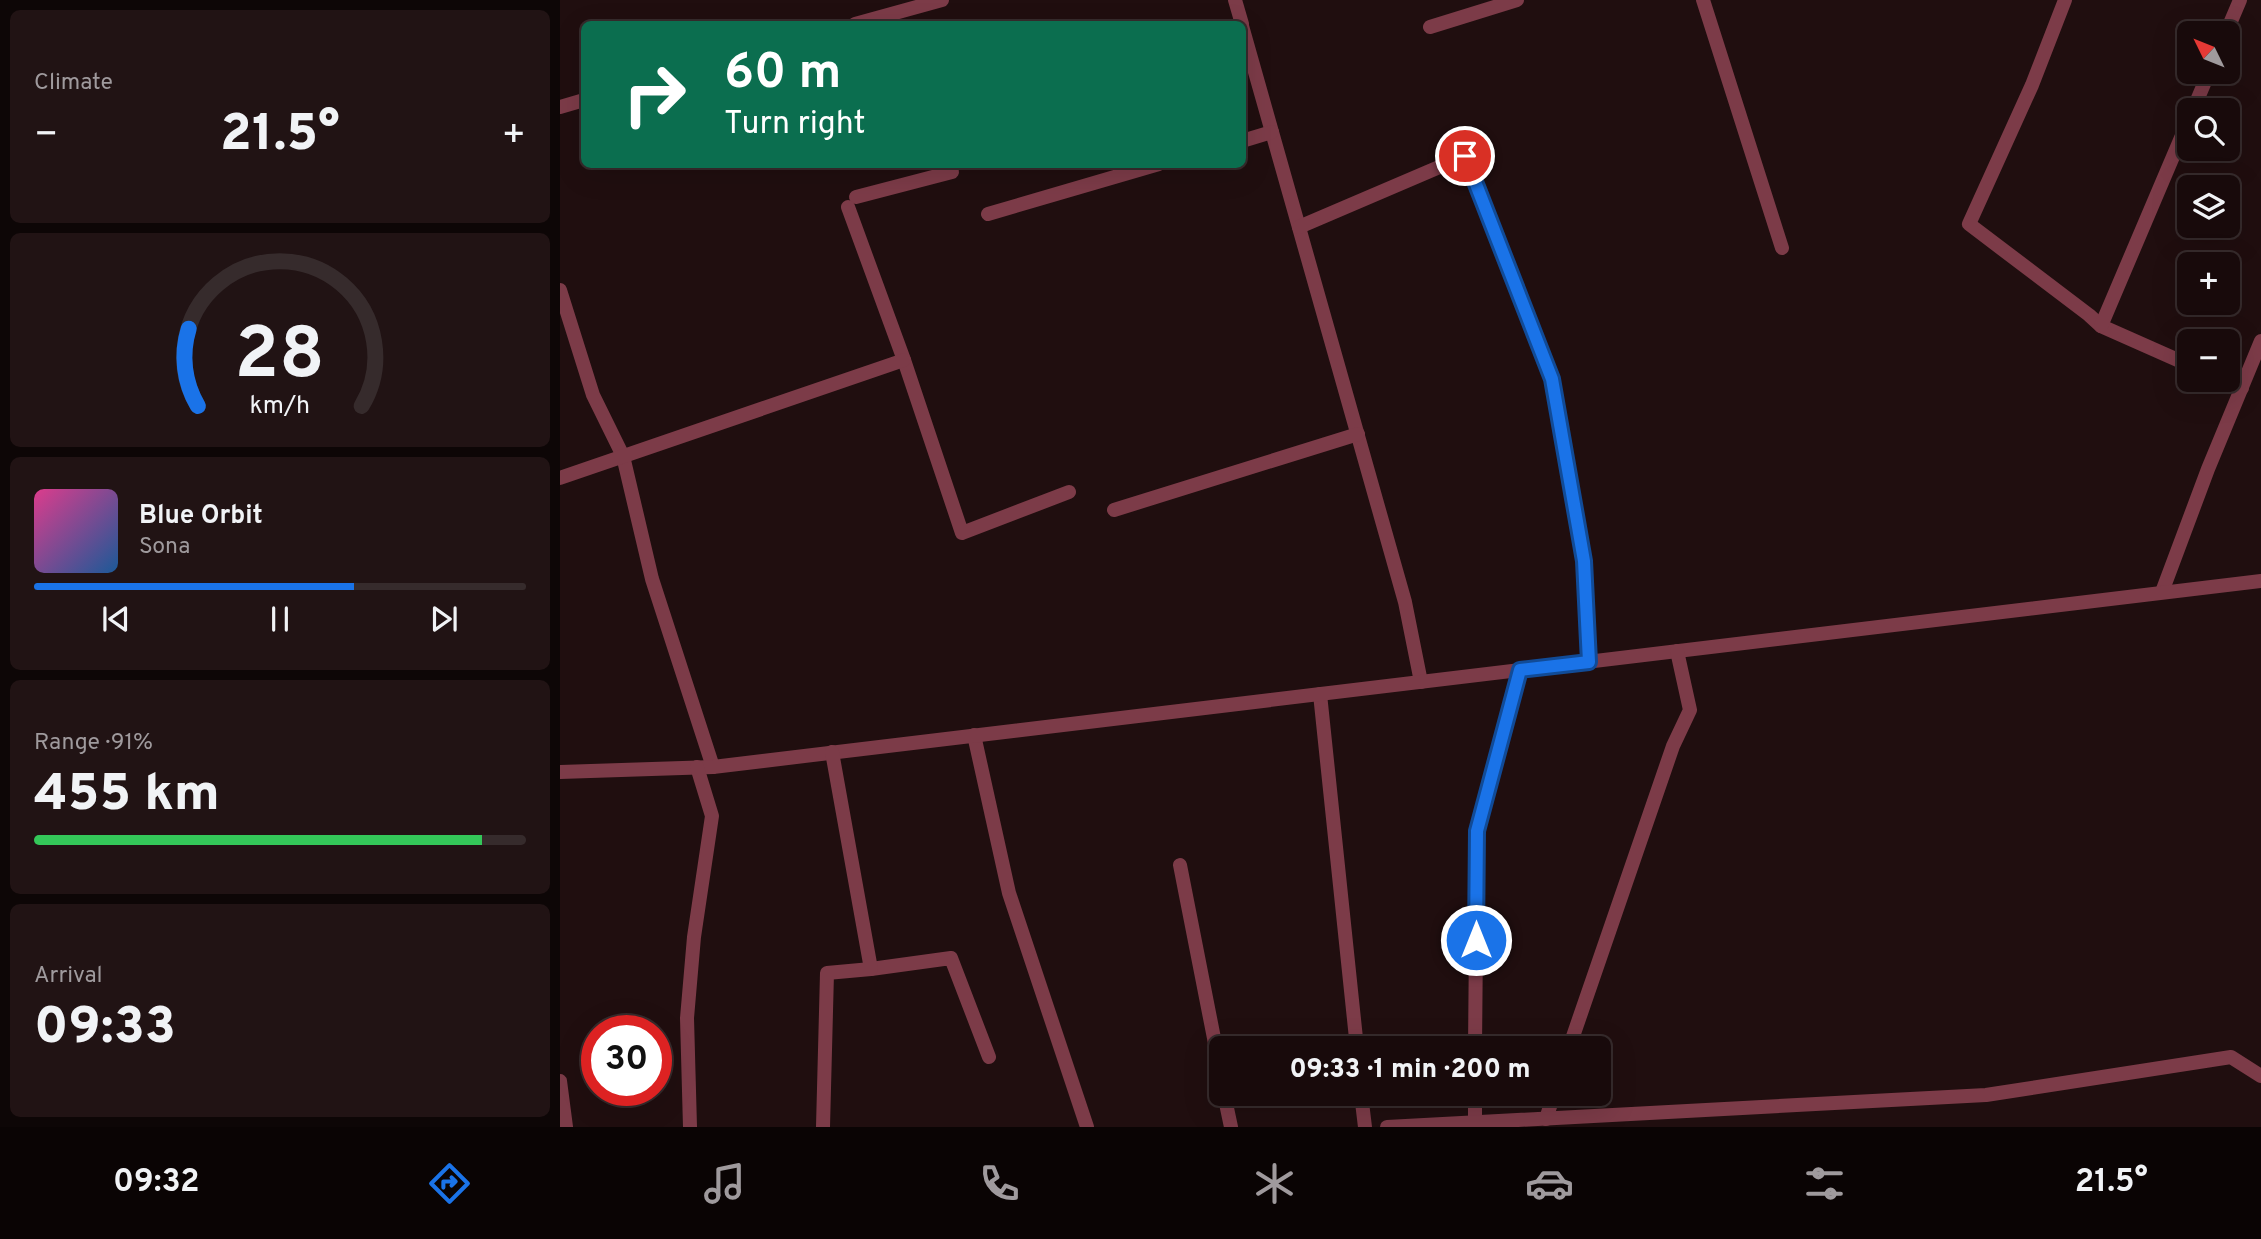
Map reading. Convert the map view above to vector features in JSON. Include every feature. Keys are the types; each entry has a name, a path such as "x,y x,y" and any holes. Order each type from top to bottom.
{"street":[{"path":"866,21 942,0"},
{"path":"1235,0 1241,21"},
{"path":"1430,27 1517,0"},
{"path":"1703,0 1782,248"},
{"path":"2065,0 2032,85 1969,224 2101,326 2177,360"},
{"path":"2230,21 2240,0"},
{"path":"1246,39 1405,603 1421,682"},
{"path":"560,107 581,101"},
{"path":"1246,140 1272,132"},
{"path":"2101,326 2177,146"},
{"path":"1299,227 1465,156 1552,379 1584,561 1589,662"},
{"path":"988,214 1145,168"},
{"path":"952,172 852,202 962,533 1069,492"},
{"path":"560,290 593,394 623,456 652,579 713,767"},
{"path":"2162,592 2208,469 2261,341"},
{"path":"560,478 904,360"},
{"path":"1114,510 1358,434"},
{"path":"560,772 713,767 2261,581"},
{"path":"1573,1036 1673,746 1690,710 1677,651"},
{"path":"1475,1036 1477,831 1520,670"},
{"path":"1320,694 1356,1036"},
{"path":"974,736 1009,893 1087,1127"},
{"path":"832,752 871,969"},
{"path":"690,1127 687,1018 694,937 712,816 697,767"},
{"path":"1180,865 1214,1036"},
{"path":"823,1127 827,973 951,958 989,1057"},
{"path":"1387,1127 1986,1095 2231,1057 2261,1076"},
{"path":"560,1081 566,1127"},
{"path":"1227,1106 1231,1127"},
{"path":"1363,1106 1365,1127"},
{"path":"1475,1106 1475,1122"},
{"path":"1546,1119 1551,1106"}],"route":[{"path":"1465,156 1552,379 1584,561 1589,662 1520,670 1477,831 1476,940"}]}
